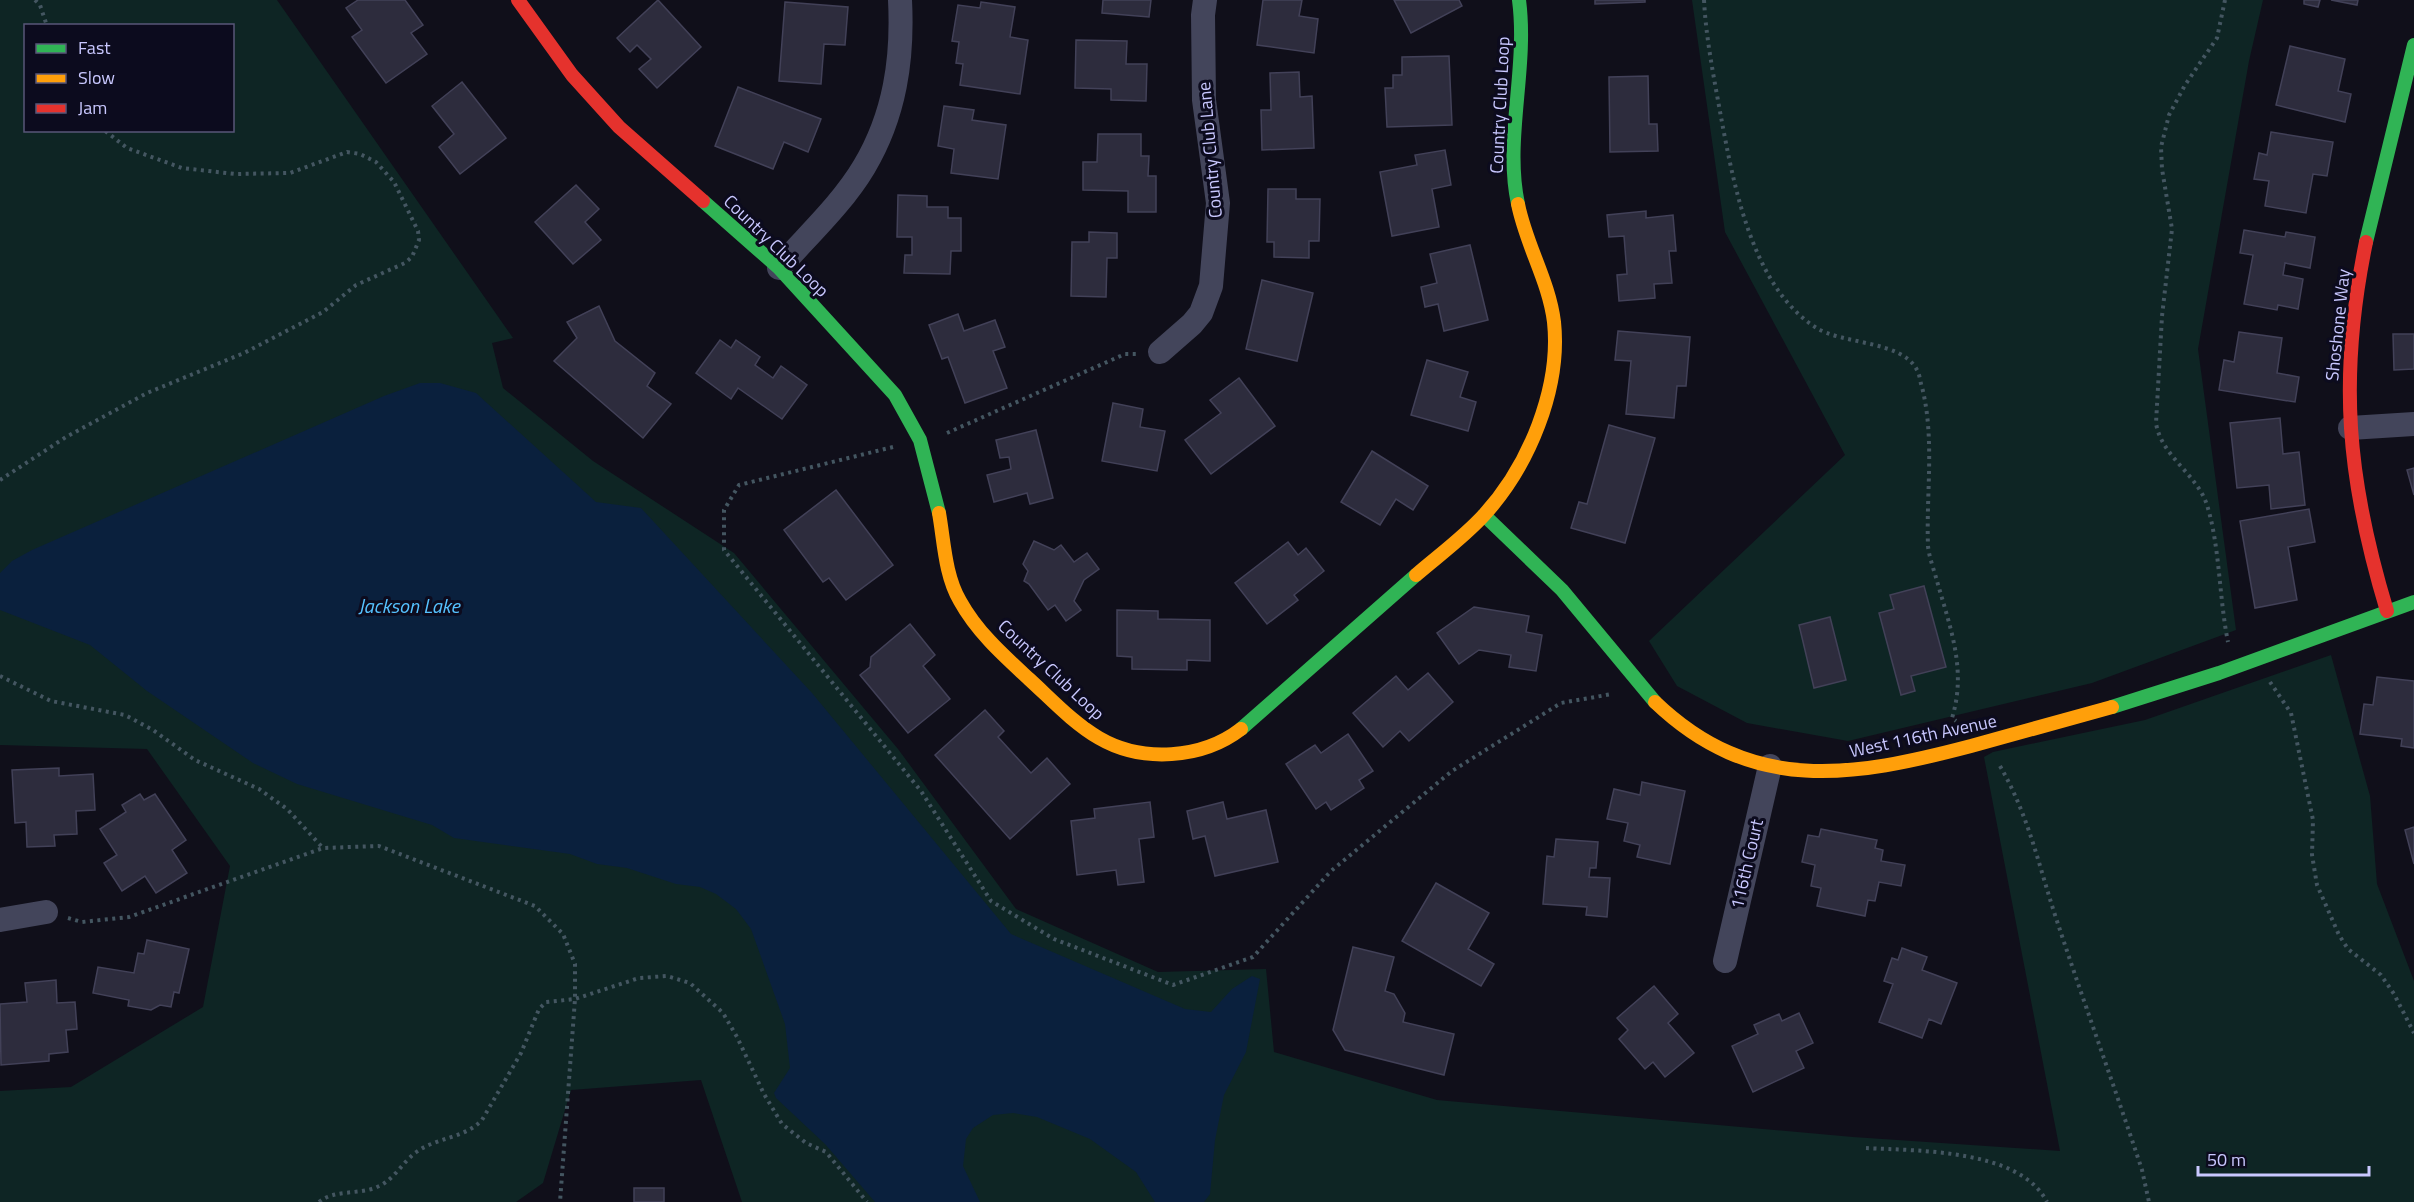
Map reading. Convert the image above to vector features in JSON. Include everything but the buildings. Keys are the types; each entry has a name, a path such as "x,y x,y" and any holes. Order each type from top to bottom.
{"street":[{"name":"Country Club Loop","path":"518,0 572,75 619,127 779,268 895,395 920,440 937,500 949,571 960,600 984,635 1067,714 1112,745 1130,750 1172,755 1202,749 1227,739 1320,661 1484,515 1503,491 1529,450 1545,404 1554,354 1552,313 1538,264 1523,228 1514,184 1514,131 1521,28 1519,0"},
{"path":"779,268 864,168 884,127 893,98 900,60 900,0"},
{"name":"Country Club Lane","path":"1160,352 1201,313 1206,302 1212,274 1218,203 1204,100 1202,57 1205,0"},
{"name":"Shoshone Way","path":"2387,611 2366,541 2354,480 2350,428 2350,353 2354,308 2367,237 2414,45"},
{"path":"2350,428 2414,424"},
{"name":"West 116th Avenue","path":"1484,515 1558,586 1658,707 1680,726 1733,756 1770,766 1832,772 1890,765 2110,709 2414,602"},
{"name":"116th Court","path":"1725,961 1770,766"},
{"path":"0,920 46,912"}],"path":[{"path":"35,0 40,5 46,24"},
{"path":"1704,0 1712,69 1734,181 1747,229 1768,275 1796,313 1816,328 1839,338 1887,348 1906,357 1917,369 1927,407 1930,483 1928,548 1958,656 1958,700 1952,718 1985,742 2012,787 2030,829 2057,922 2142,1170 2149,1202"},
{"path":"2225,0 2217,38 2185,85 2169,115 2161,147 2162,169 2172,229 2162,316 2156,423 2159,438 2206,504 2212,526 2228,644 2272,684 2291,714 2313,820 2312,855 2317,885 2339,935 2348,949 2381,975 2394,994 2414,1033"},
{"path":"0,480 56,443 147,393 244,352 323,312 357,285 405,263 412,257 419,240 418,231 394,182 376,162 360,154 347,152 290,173 235,174 182,168 127,148 107,132"},
{"path":"0,676 51,701 125,715 153,730 195,760 259,789 287,809 323,848"},
{"path":"46,912 82,922 129,917 323,848 379,846 535,906 563,934 576,964 576,999 560,1202"},
{"path":"319,1202 339,1193 379,1186 421,1149 473,1129 482,1120 521,1053 539,1009 546,1002 576,999 639,978 667,976 690,983 723,1014 782,1124 806,1143 826,1152 867,1202"},
{"path":"1866,1148 1921,1151 1991,1161 2027,1177 2043,1193 2047,1202"}],"green space":[{"path":"0,0 277,0 513,338 492,343 503,388 593,461 734,553 898,749 1016,909 1158,972 1266,969 1274,1052 1437,1100 1853,1137 2060,1151 1984,757 1993,752 2145,720 2331,655 2370,796 2377,884 2414,981 2414,1202 742,1202 701,1080 571,1090 543,1183 516,1202 0,1202 0,1091 71,1087 203,1007 230,866 147,749 0,745"},
{"path":"1692,0 2263,0 2249,61 2198,349 2236,630 2092,683 1848,741 1747,723 1677,686 1649,641 1845,455 1725,232"}],"water":[{"name":"Jackson Lake","path":"420,383 440,383 476,393 596,502 641,508 812,693 1011,934 1185,1009 1211,1012 1232,989 1252,976 1260,979 1246,1052 1224,1095 1215,1140 1210,1194 1204,1202 1155,1202 1136,1172 1090,1139 1037,1117 1013,1113 993,1115 973,1128 966,1139 963,1166 980,1202 875,1202 825,1144 776,1098 774,1093 790,1068 785,1024 751,929 736,909 716,894 700,887 676,884 627,868 597,864 570,854 454,838 432,825 297,784 253,763 147,691 90,645 0,610 0,573 12,561 32,550 384,396"}],"traffic: fast":[{"path":"1518,204 1514,180 1514,155 1521,52 1519,0"},
{"path":"2366,242 2414,45"},
{"path":"703,201 779,268 895,395 920,440 939,513"},
{"path":"1484,515 1562,590 1655,702"},
{"path":"1241,729 1416,575"},
{"path":"2112,707 2219,673 2414,602"}],"traffic: slow":[{"path":"1416,575 1468,531 1500,495 1528,450 1547,399 1555,347 1554,322 1547,292 1518,204"},
{"path":"939,513 951,581 967,612 1001,652 1062,710 1089,732 1116,746 1134,751 1171,754 1208,747 1241,729"},
{"path":"1655,702 1692,732 1729,752 1766,765 1805,770 1845,770 1928,757 2112,707"}],"traffic: jam":[{"path":"518,0 572,75 619,127 703,201"},
{"path":"2366,242 2357,291 2352,338 2351,428 2355,472 2363,517 2387,611"}]}
